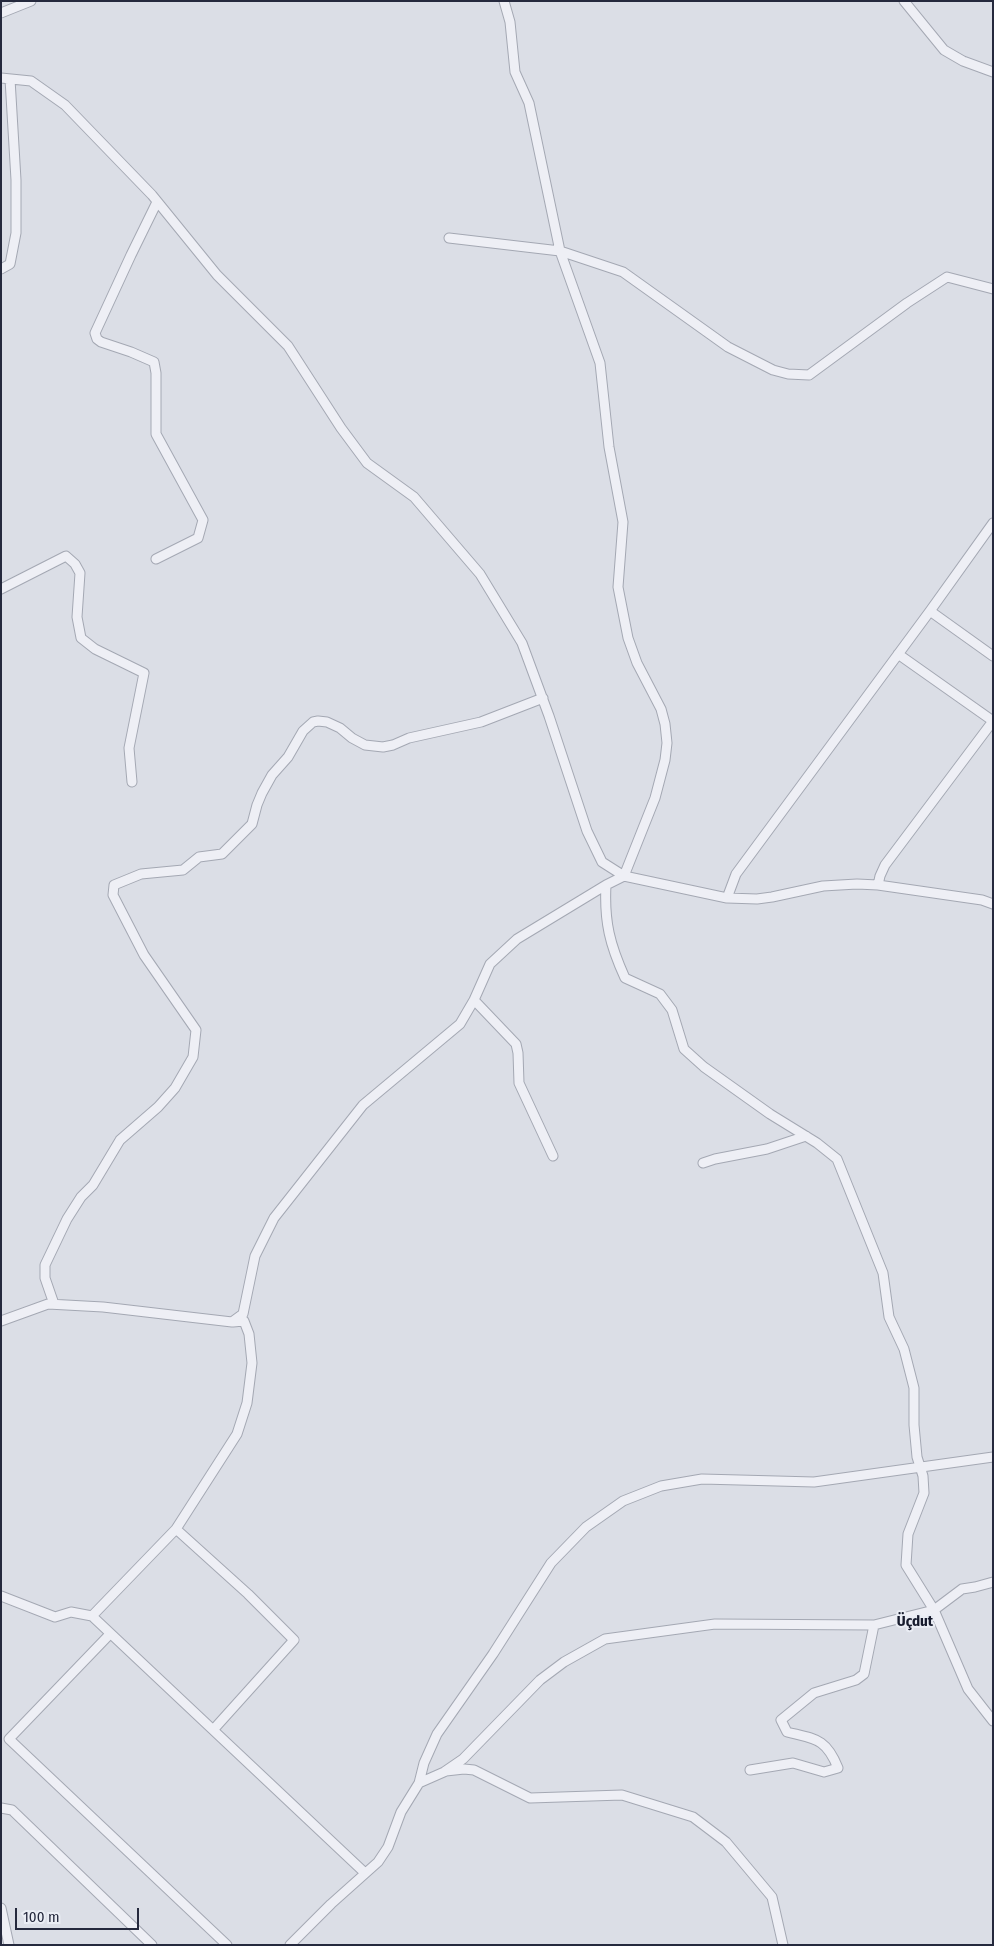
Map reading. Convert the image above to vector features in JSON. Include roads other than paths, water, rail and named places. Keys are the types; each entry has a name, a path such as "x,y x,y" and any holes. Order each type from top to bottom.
{"street":[{"path":"1,13 31,1"},
{"path":"232,1322 242,1314 255,1256 274,1218 363,1105 460,1024 474,1000 490,964 517,939 624,876 661,780 667,743 665,724 661,709 637,663 628,638 618,586 623,522 609,447 600,363 560,251 529,103 515,72 510,22 504,1"},
{"path":"904,1 944,50 963,61 993,72"},
{"path":"1,269 10,264 16,233 16,180 5,78 31,81 65,105 157,202 217,276 288,346 341,428 367,463 414,496 480,574 522,643 543,698 587,831 602,862 624,876 727,898 772,897 839,885 878,885 982,900 993,904"},
{"path":"156,558 198,538 203,520 156,434 156,373 154,362 101,342 97,339 95,333 157,202"},
{"path":"449,238 560,251 623,272 728,347 774,370 788,374 810,375 906,303 947,277 993,289"},
{"path":"727,898 736,874 993,523"},
{"path":"1,589 66,556 75,564 80,573 77,618 81,638 95,649 144,673 129,748 132,782"},
{"path":"930,611 993,656"},
{"path":"878,885 885,865 993,721 898,654"},
{"path":"54,1304 45,1278 45,1265 67,1219 93,1185 120,1140 158,1107 175,1088 192,1057 196,1030 144,955 113,895 114,885 141,874 183,870 199,857 222,854 252,824 262,792 272,775 288,757 304,731 313,722 327,722 366,745 394,745 409,738 481,722 543,698"},
{"path":"606,885 605,912 613,952 625,978 660,994 672,1010 684,1049 704,1067 837,1159 883,1273 889,1317 904,1349 914,1388 914,1425 917,1457 924,1493 908,1534 906,1565 934,1610 968,1689 993,1721"},
{"path":"474,1000 516,1044 519,1083 553,1156"},
{"path":"703,1163 767,1149 806,1136"},
{"path":"1,1321 48,1304 54,1304 232,1322 244,1321 249,1334 252,1363 247,1403 237,1434 176,1529 92,1616"},
{"path":"290,1945 384,1854 401,1812 419,1783 424,1763 437,1734 494,1654 551,1563 574,1538 611,1509 648,1490 687,1480 716,1478 814,1482 993,1457"},
{"path":"176,1529 248,1594 294,1640 213,1730"},
{"path":"419,1783 444,1772 463,1759 540,1680 564,1662 605,1639 715,1624 874,1625 934,1610 962,1589 993,1582"},
{"path":"1,1596 55,1617 71,1612 92,1616 365,1874"},
{"path":"750,1770 793,1763 824,1772 838,1768 832,1752 817,1740 787,1732 781,1720 814,1693 856,1680 864,1674 874,1625"},
{"path":"110,1634 10,1739 228,1945"},
{"path":"444,1772 464,1769 474,1770 530,1798 622,1795 693,1817 726,1842 772,1897 783,1945"},
{"path":"1,1808 12,1810 152,1945"},
{"path":"1,1908 9,1945"}],"district":[{"name":"Üçdut","path":"915,1622"}]}
